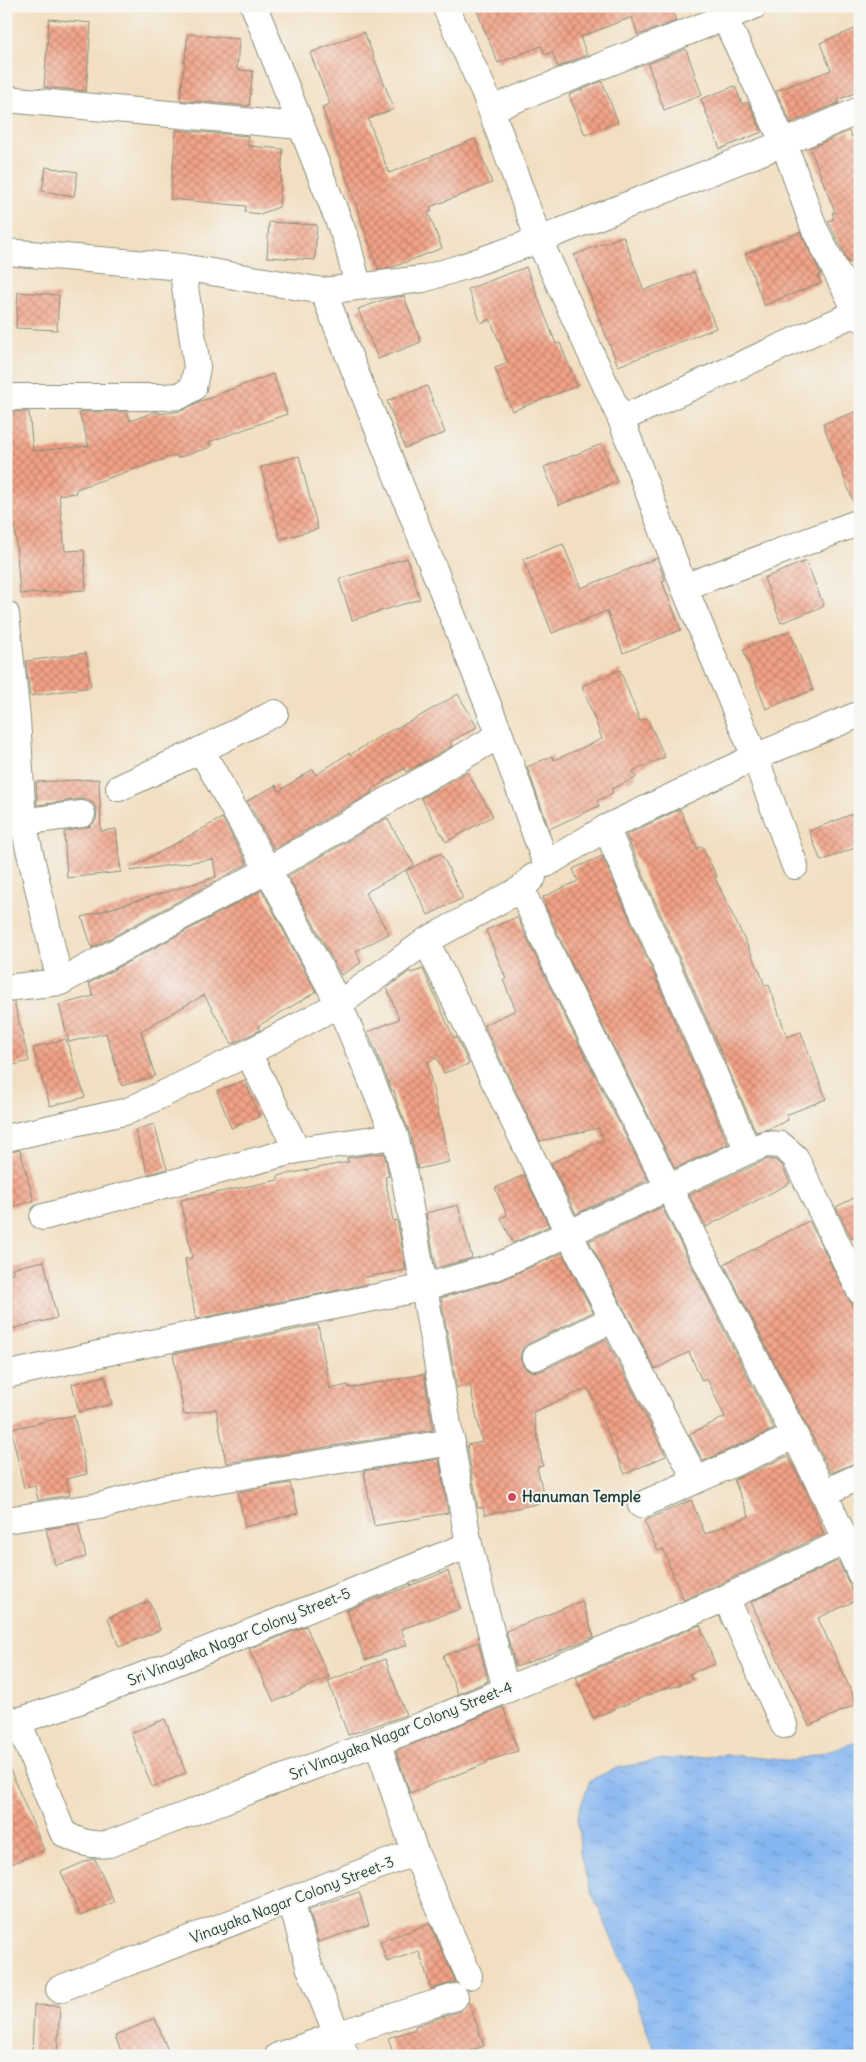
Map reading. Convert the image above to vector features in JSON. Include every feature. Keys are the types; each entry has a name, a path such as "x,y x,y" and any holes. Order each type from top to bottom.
{"street":[{"path":"254,6 347,242 358,286"},
{"path":"445,6 490,109 539,240 620,419 684,587 755,757 795,866"},
{"path":"490,109 722,13 754,6"},
{"path":"620,419 859,314 814,228 784,143 722,13"},
{"path":"6,99 300,126"},
{"path":"6,252 182,267 323,291 423,279 539,240 784,143 860,110"},
{"path":"6,397 163,397 180,396 193,388 197,367 182,267"},
{"path":"323,291 500,735 546,864"},
{"path":"684,587 860,522"},
{"path":"6,614 15,823 60,982"},
{"path":"119,788 276,713"},
{"path":"6,1138 128,1111 248,1053 339,1004 426,941 521,889 546,864 606,828 755,757 860,714"},
{"path":"6,988 60,982 268,870 500,735"},
{"path":"201,750 268,870 339,1004 395,1136 405,1179 422,1288 452,1442 469,1545 506,1690"},
{"path":"15,823 82,814"},
{"path":"606,828 748,1151"},
{"path":"521,889 560,976 670,1187 824,1493 860,1573"},
{"path":"426,941 570,1234 696,1480"},
{"path":"248,1053 298,1150"},
{"path":"43,1217 298,1150 395,1136"},
{"path":"6,1375 117,1350 422,1288 498,1266 766,1144 781,1145 795,1157 860,1291"},
{"path":"535,1357 613,1319"},
{"path":"641,1505 795,1436"},
{"path":"6,1520 100,1506 167,1488 452,1442"},
{"path":"824,1493 860,1476"},
{"name":"Sri Vinayaka Nagar Colony Street-4","path":"12,1720 63,1833 78,1842 94,1845 110,1844 377,1742 506,1690 726,1598 845,1541"},
{"name":"Sri Vinayaka Nagar Colony Street-5","path":"12,1720 79,1702 469,1545"},
{"path":"726,1598 784,1725"},
{"path":"278,2056 341,2045 462,1987 377,1742"},
{"name":"Vinayaka Nagar Colony Street-3","path":"59,1989 416,1852"},
{"path":"291,1900 309,1966 341,2045"}],"water":[{"path":"860,1741 860,2056 656,2056 626,1971 588,1884 580,1853 578,1814 590,1780 617,1768 664,1759 730,1755 794,1761"}],"building":[{"path":"475,6 671,6 676,21 638,35 632,17 580,37 587,55 558,67 552,52 545,55 541,46 498,63"},
{"path":"49,19 91,23 86,91 44,87"},
{"path":"860,27 860,91 837,100 839,103 791,123 776,91 831,70 820,43"},
{"path":"364,32 394,109 368,119 389,173 475,139 492,183 430,207 432,211 428,212 442,248 393,267 378,269 322,107 330,104 310,53"},
{"path":"188,34 239,39 237,70 253,71 249,106 180,100"},
{"path":"686,49 702,95 664,110 648,64"},
{"path":"602,81 618,122 585,135 569,95"},
{"path":"735,86 742,104 748,102 762,132 720,149 701,99"},
{"path":"176,130 248,136 248,146 283,149 279,207 260,214 245,212 246,206 170,199"},
{"path":"849,131 852,137 860,134 860,259 849,263 828,221 834,219 832,213 835,212 810,148"},
{"path":"46,167 78,172 74,196 42,191"},
{"path":"269,222 317,225 315,260 267,257"},
{"path":"800,232 821,274 818,276 821,283 764,305 745,254"},
{"path":"623,236 644,290 694,272 716,328 618,366 574,255"},
{"path":"526,267 556,344 560,343 577,386 512,411 495,368 508,363 490,319 481,323 468,289"},
{"path":"18,292 59,295 57,330 16,328"},
{"path":"404,296 421,342 378,359 358,309 386,299"},
{"path":"273,374 287,414 209,442 211,447 177,458 176,455 76,489 76,493 59,495 65,551 84,550 86,590 20,594 15,528 12,528 6,458 6,412 29,412 33,451 89,446 79,412 127,412 130,421 154,412 159,412 159,414 181,411 200,401"},
{"path":"427,386 445,433 405,448 387,401"},
{"path":"860,410 860,507 856,508 823,424"},
{"path":"602,444 617,482 559,505 544,467"},
{"path":"299,456 318,529 280,539 261,467"},
{"path":"563,544 581,588 657,558 665,580 662,581 681,630 623,653 607,611 552,633 523,559"},
{"path":"407,558 420,599 352,620 339,579"},
{"path":"806,561 824,606 781,623 764,578"},
{"path":"790,631 813,690 766,709 743,649"},
{"path":"86,653 91,687 30,696 26,661"},
{"path":"620,670 640,721 647,718 665,757 633,771 636,778 611,789 613,793 597,801 599,806 549,829 527,767 552,756 554,760 602,739 582,686"},
{"path":"458,694 477,727 450,742 452,746 406,772 404,768 371,790 372,792 274,849 247,801 276,785 279,791 313,769 316,775 349,753 350,755 382,735 413,720"},
{"path":"467,772 493,816 446,842 421,798"},
{"path":"99,779 101,831 116,829 121,872 67,878 64,832 91,826 96,820 97,812 94,804 88,800 81,799 37,805 36,782"},
{"path":"680,809 697,849 702,846 717,877 715,878 765,986 769,985 787,1037 801,1032 826,1099 786,1115 788,1120 769,1129 756,1132 626,835"},
{"path":"860,811 860,846 821,861 809,831"},
{"path":"222,818 247,864 92,948 82,917 216,877 213,859 130,871 129,869"},
{"path":"387,818 414,865 365,893 389,934 356,951 361,963 341,975 288,876"},
{"path":"441,853 463,898 428,915 406,871"},
{"path":"602,856 728,1144 675,1168 574,969 543,897 578,881 573,869"},
{"path":"262,890 316,992 258,1026 260,1030 232,1044 204,995 141,1031 155,1076 122,1086 106,1033 69,1042 59,1005 93,996 89,983"},
{"path":"517,917 548,983 648,1180 576,1214 551,1163 603,1140 599,1128 540,1141 484,1025 516,1010 503,980 506,979 486,930"},
{"path":"423,969 452,1034 454,1038 456,1037 469,1064 444,1073 437,1058 427,1062 449,1162 418,1169 410,1133 397,1103 394,1090 392,1091 368,1032 399,1019 387,988 410,971 411,973"},
{"path":"14,1002 29,1061 6,1067 6,1003"},
{"path":"66,1039 85,1097 50,1106 33,1048"},
{"path":"245,1080 259,1117 231,1128 217,1091"},
{"path":"154,1124 167,1169 148,1174 135,1130"},
{"path":"20,1150 34,1201 6,1208 6,1153"},
{"path":"384,1153 389,1176 385,1177 393,1221 397,1220 406,1270 366,1277 368,1284 196,1319 185,1259 192,1258 181,1200 278,1180 278,1176 348,1162 347,1158"},
{"path":"768,1159 775,1160 782,1165 790,1183 706,1227 689,1195"},
{"path":"524,1175 549,1226 513,1243 501,1218 507,1215 495,1188"},
{"path":"860,1195 860,1235 852,1239 836,1207"},
{"path":"458,1205 472,1258 436,1268 426,1213"},
{"path":"662,1207 774,1429 703,1461 689,1434 725,1417 707,1379 702,1381 689,1352 655,1369 589,1241"},
{"path":"809,1221 860,1321 860,1461 831,1473 724,1264"},
{"path":"562,1253 593,1312 528,1344 523,1348 520,1355 522,1364 526,1369 533,1372 541,1371 606,1339 666,1456 625,1474 588,1388 533,1412 543,1466 537,1467 545,1502 485,1515 483,1507 478,1508 467,1445 482,1442 470,1385 457,1388 441,1298 502,1280"},
{"path":"44,1261 57,1318 6,1330 6,1274 14,1273 12,1268"},
{"path":"318,1325 330,1389 348,1385 349,1388 424,1374 433,1430 226,1463 216,1409 184,1415 173,1354"},
{"path":"105,1376 112,1404 79,1412 72,1384"},
{"path":"74,1415 87,1474 66,1479 70,1495 38,1500 35,1486 24,1488 11,1429"},
{"path":"788,1456 806,1491 824,1534 683,1600 663,1549 658,1551 644,1521 691,1500 705,1534 749,1516 734,1480"},
{"path":"439,1459 448,1513 374,1526 364,1471"},
{"path":"290,1483 298,1513 245,1527 238,1492"},
{"path":"78,1524 86,1557 55,1565 46,1529"},
{"path":"838,1561 857,1600 818,1618 857,1704 809,1726 751,1602"},
{"path":"448,1571 460,1609 401,1629 407,1645 365,1660 347,1610"},
{"path":"149,1601 160,1630 119,1647 108,1618"},
{"path":"582,1601 594,1637 516,1667 506,1631"},
{"path":"700,1625 715,1664 689,1674 692,1680 671,1688 670,1686 593,1718 576,1677"},
{"path":"306,1626 329,1677 274,1702 249,1649"},
{"path":"478,1642 488,1681 458,1694 443,1656"},
{"path":"385,1659 406,1715 348,1735 328,1681"},
{"path":"503,1707 518,1751 487,1761 487,1763 410,1793 396,1751"},
{"path":"165,1719 186,1773 152,1787 131,1733"},
{"path":"6,1760 44,1850 6,1866"},
{"path":"95,1859 114,1902 80,1916 61,1872"},
{"path":"359,1892 369,1925 318,1942 309,1909"},
{"path":"430,1924 456,1982 431,1989 419,1951 387,1962 380,1941"},
{"path":"469,2002 484,2046 456,2056 394,2056 388,2038 416,2029 415,2026 460,2011"},
{"path":"34,2005 60,2006 57,2056 32,2056"},
{"path":"155,2018 170,2056 123,2056 115,2036"}],"place":[{"name":"Hanuman Temple","path":"512,1497"}]}
